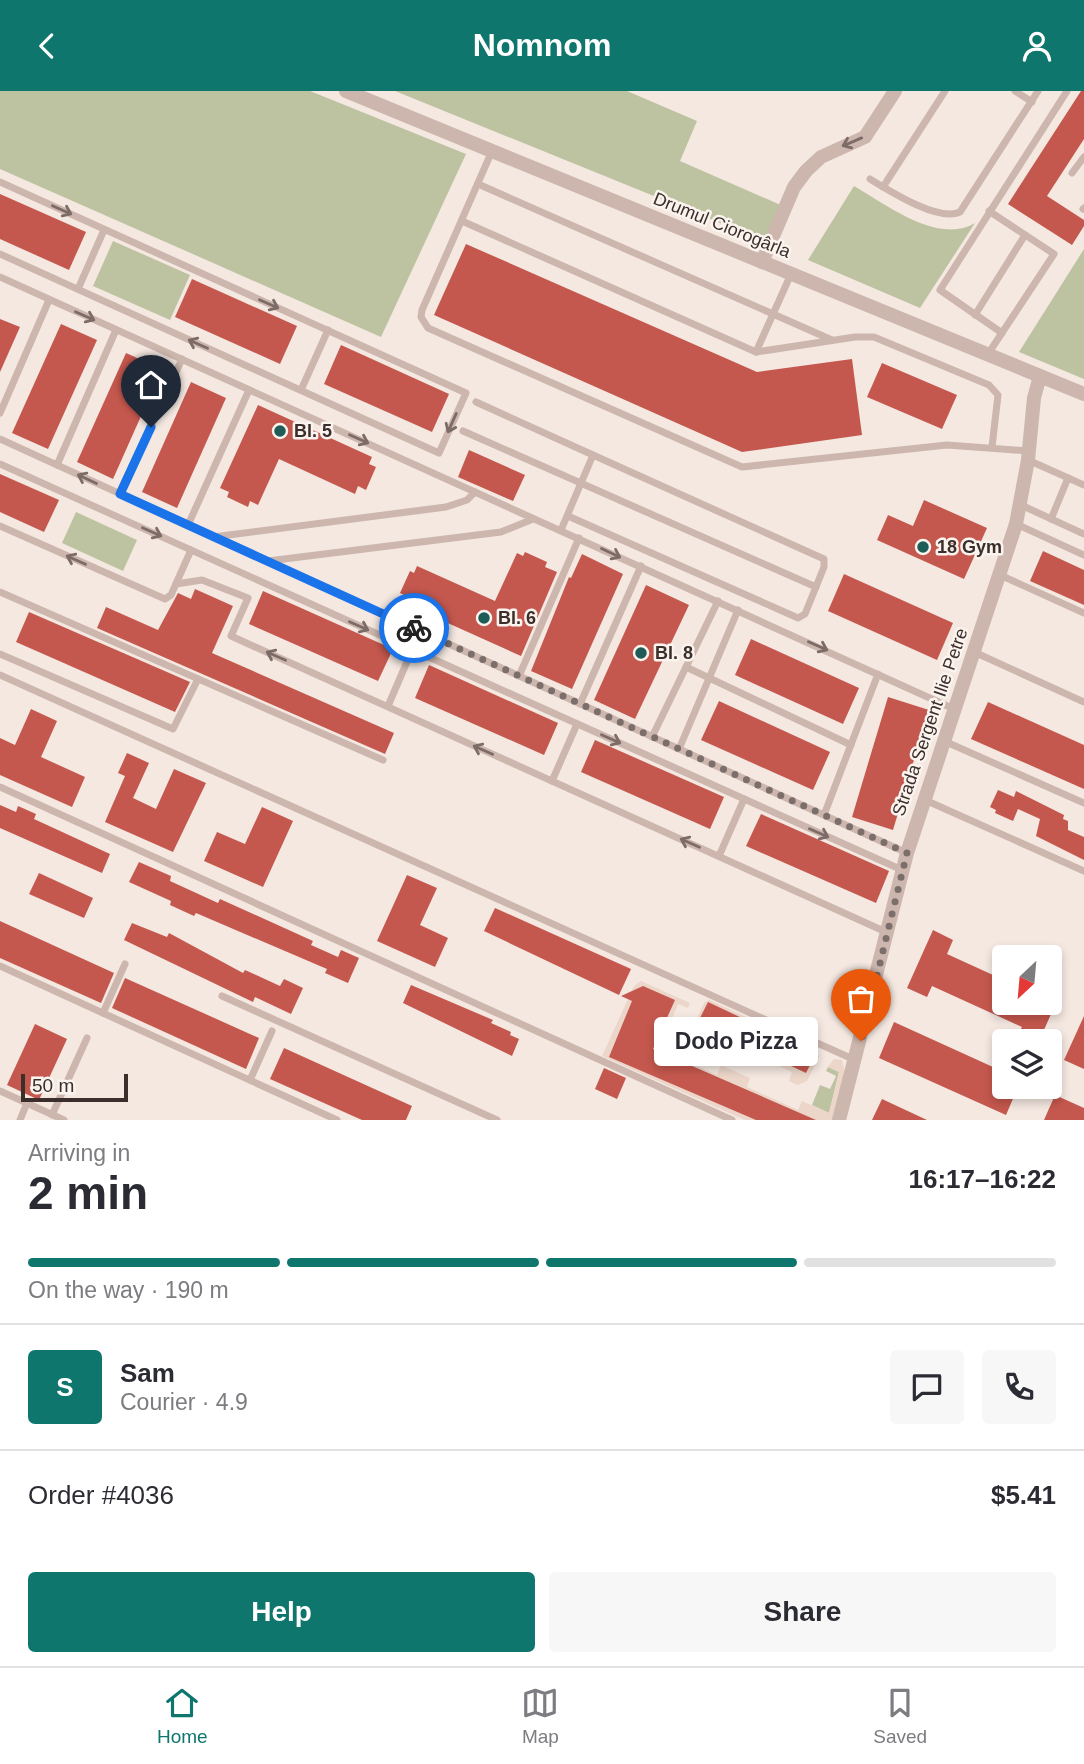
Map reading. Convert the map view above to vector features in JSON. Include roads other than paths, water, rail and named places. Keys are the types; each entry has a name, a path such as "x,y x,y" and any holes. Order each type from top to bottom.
{"street":[{"name":"Drumul Ciorogârla","path":"346,91 1084,394"},
{"path":"762,262 793,187 821,157 864,137 895,91"},
{"name":"Strada Sergent Ilie Petre","path":"839,1120 902,870 923,799 1016,524 1028,456 1034,398 1040,376"}],"lane":[{"path":"883,187 945,91"},
{"path":"1015,91 1032,102"},
{"path":"870,179 929,210 953,215 960,212 1038,91"},
{"path":"1002,333 940,290 1067,91"},
{"path":"493,151 422,310 421,317 428,328 736,465 748,467 947,445 992,447 1028,456 1084,485"},
{"path":"1072,173 1084,157"},
{"path":"0,182 466,393 439,453 0,254"},
{"path":"478,184 832,341"},
{"path":"988,354 1054,254 989,211"},
{"path":"462,221 756,352 874,337 989,384 998,395 992,447"},
{"path":"78,289 104,230"},
{"path":"975,315 1025,235"},
{"path":"756,352 791,274"},
{"path":"0,277 954,709"},
{"path":"0,413 50,300"},
{"path":"57,465 116,330"},
{"path":"301,390 328,330"},
{"path":"120,494 182,359"},
{"path":"188,525 249,390"},
{"path":"477,402 824,559 805,614 798,618 568,516"},
{"path":"463,431 816,587"},
{"path":"0,439 907,853"},
{"path":"561,530 593,455"},
{"path":"0,464 902,870"},
{"path":"1051,519 1068,478"},
{"path":"213,537 446,507 467,500 475,492"},
{"path":"1021,505 1084,534"},
{"path":"267,561 501,532 533,519"},
{"path":"1016,524 1084,555"},
{"path":"0,526 165,599 176,584 191,550"},
{"path":"519,676 579,538"},
{"path":"580,703 641,566"},
{"path":"1000,575 1084,613"},
{"path":"176,584 202,580 248,598 231,636 886,932"},
{"path":"0,592 383,760"},
{"path":"652,737 718,601"},
{"path":"679,749 738,610"},
{"path":"388,706 412,650"},
{"path":"974,652 1084,702"},
{"path":"0,655 173,729 198,679"},
{"path":"686,667 851,745"},
{"path":"824,815 878,674"},
{"path":"0,675 855,1061"},
{"path":"552,781 578,724"},
{"path":"944,741 1084,803"},
{"path":"0,786 732,1120"},
{"path":"719,856 744,799"},
{"path":"923,799 1084,871"},
{"path":"103,1013 125,964"},
{"path":"0,966 337,1120"},
{"path":"222,996 496,1120"},
{"path":"250,1080 272,1031"},
{"path":"52,1115 87,1038"},
{"path":"0,1091 64,1120"},
{"path":"20,1120 27,1103"}],"place":[{"name":"Bl. 5","path":"280,431"},
{"name":"18 Gym","path":"923,547"},
{"name":"Bl. 6","path":"484,618"},
{"name":"Bl. 8","path":"641,653"},
{"name":"Dodo Pizza","path":"861,1041"}]}
